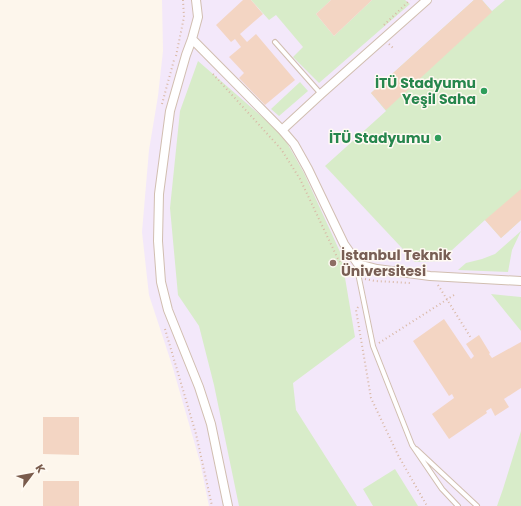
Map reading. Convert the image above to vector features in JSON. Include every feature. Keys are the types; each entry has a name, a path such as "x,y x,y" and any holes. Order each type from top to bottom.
{"street":[{"path":"196,0 198,17 170,110 159,194 158,248 161,282 168,310 199,387 211,424 228,506"},
{"path":"282,130 427,0"},
{"path":"192,39 294,144 308,169 344,244 358,264 377,270 430,276 521,281"}],"lane":[{"path":"275,42 321,94"},
{"path":"358,264 359,278 373,346 412,445 442,489 458,506"},
{"path":"412,445 477,506"}],"path":[{"path":"176,55 184,17 183,0"},
{"path":"430,276 472,338"},
{"path":"373,346 454,295"},
{"path":"364,299 356,310 371,398 398,455 427,506"}],"shaded area":[{"name":"İstanbul Teknik Üniversitesi","path":"162,0 521,0 521,506 209,506 200,462 172,365 149,295 142,232 149,150 158,96 163,51"}],"green space":[{"path":"251,0 331,0 316,14 334,36 372,0 405,0 410,4 319,83 293,57 303,47 276,15 269,20"},
{"name":"İTÜ Stadyumu","path":"474,0 482,0 492,11 505,0 521,0 521,220 501,238 485,220 440,261 415,262 325,166 386,111 371,93"},
{"path":"198,61 282,134 304,173 341,254 355,337 293,383 296,410 357,506 239,506 214,385 199,326 178,295 170,208 180,111"},
{"path":"300,82 308,91 279,116 271,109"},
{"path":"521,231 512,250 508,272 458,270 466,263 495,254"},
{"path":"491,294 521,297 521,331"},
{"path":"521,431 521,506 497,506 503,489"},
{"path":"395,469 418,506 373,506 363,489"}],"building":[{"path":"243,0 251,0 263,14 240,34 247,42 256,34 295,80 265,105 239,78 244,73 229,57 241,47 235,39 231,42 216,25"},
{"path":"331,0 372,0 334,36 316,14"},
{"path":"474,0 482,0 492,12 386,110 371,93"},
{"path":"521,189 521,220 501,238 485,220"},
{"path":"444,319 471,359 474,356 466,344 479,335 492,358 521,342 521,388 504,399 509,407 495,416 491,408 486,411 487,413 449,439 432,414 454,398 452,394 449,396 413,341"},
{"path":"43,417 79,417 79,455 43,454"},
{"path":"43,481 79,481 79,506 43,506"}],"place":[{"name":"İTÜ Stadyumu Yeşil Saha","path":"484,91"},
{"name":"İTÜ Stadyumu","path":"438,138"},
{"name":"İstanbul Teknik Üniversitesi","path":"333,263"}]}
